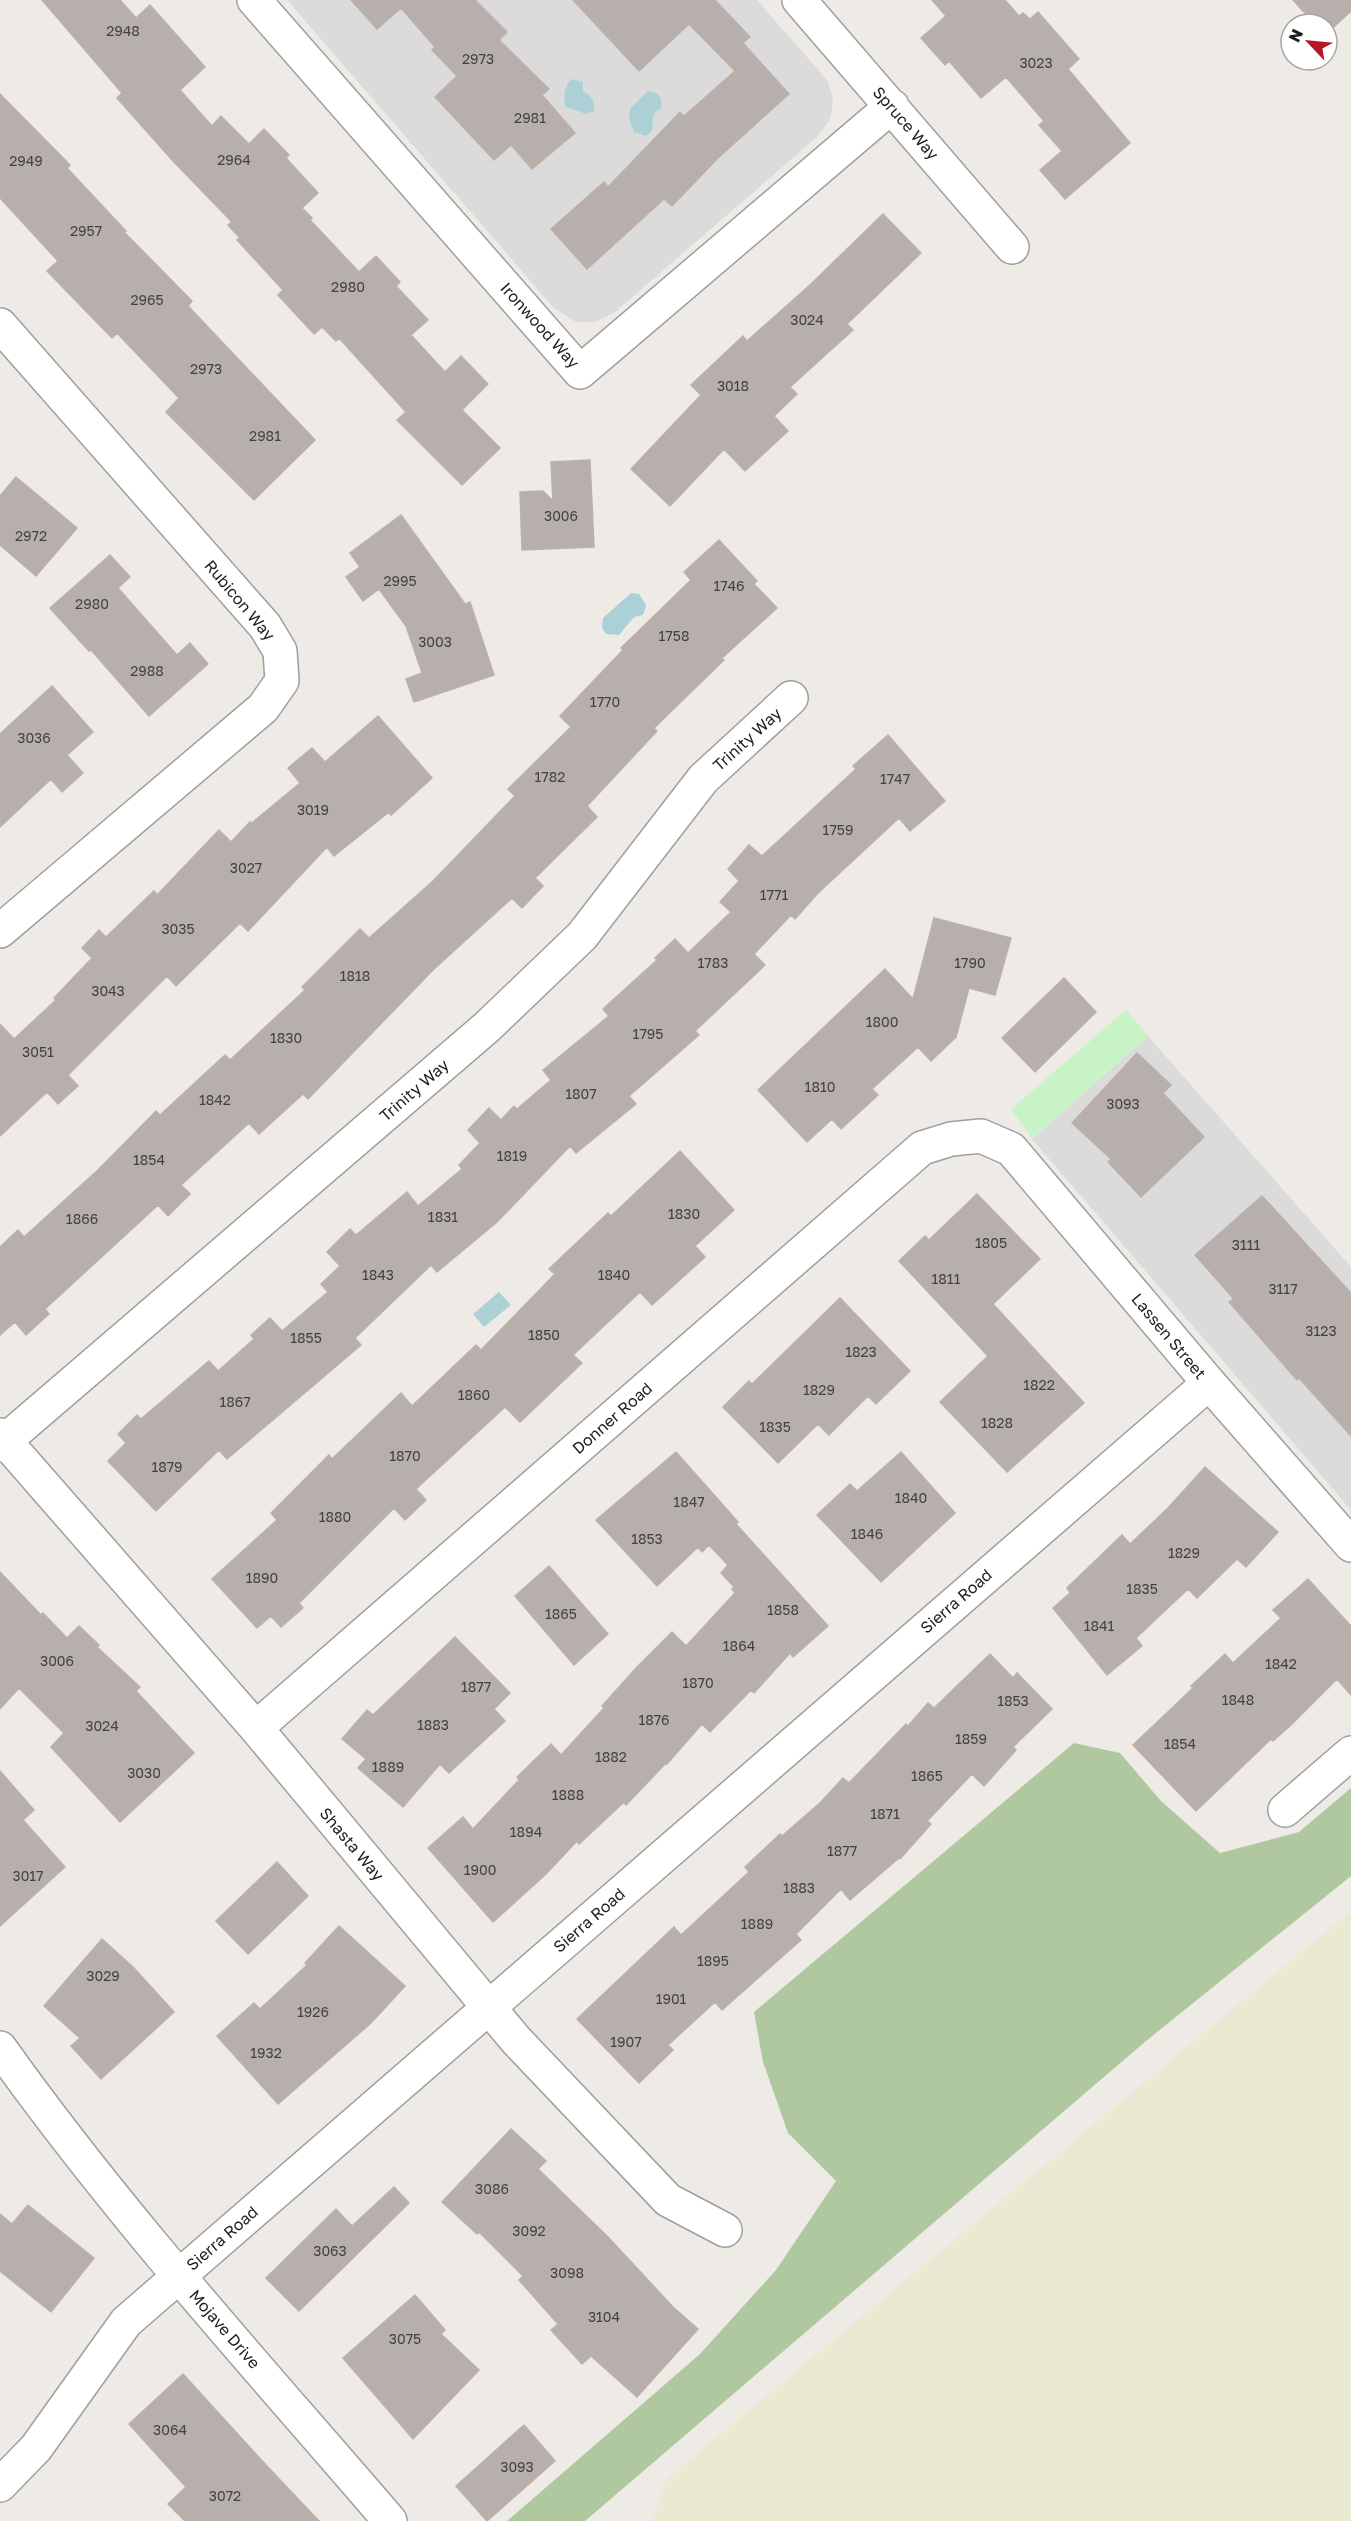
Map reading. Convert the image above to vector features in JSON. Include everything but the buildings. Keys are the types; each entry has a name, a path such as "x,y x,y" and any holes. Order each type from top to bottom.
{"street":[{"name":"Ironwood Way","path":"254,0 580,372 892,106"},
{"name":"Spruce Way","path":"799,0 1012,247"},
{"name":"Rubicon Way","path":"0,325 265,626 280,651 282,681 263,708 0,931"},
{"name":"Trinity Way","path":"2,1440 487,1027 582,936 703,779 791,698"},
{"name":"Lassen Street","path":"981,1136 1011,1149 1209,1383 1351,1545"},
{"name":"Donner Road","path":"256,1728 922,1148 951,1138 981,1136"},
{"name":"Sierra Road","path":"0,2485 36,2448 126,2322 1209,1383"},
{"name":"Shasta Way","path":"2,1440 256,1728 516,2040 668,2200 725,2230"},
{"path":"1285,1810 1351,1753"},
{"name":"Mojave Drive","path":"0,2048 41,2106 180,2276 390,2521"}],"shaded area":[{"path":"287,0 757,0 827,80 833,98 832,111 829,121 817,137 615,312 596,322 576,322 554,308"},
{"path":"1148,1036 1351,1267 1351,1510 1032,1139"}],"green space":[{"path":"1126,1010 1148,1036 1032,1139 1011,1109"},
{"path":"1074,1743 1120,1753 1161,1801 1220,1853 1299,1832 1351,1788 1351,1876 1146,2041 585,2521 507,2521 700,2354 776,2270 836,2181 788,2133 763,2062 754,2012"},
{"path":"1351,1911 1351,2521 652,2521 666,2479"}],"water":[{"path":"572,79 583,82 583,91 592,99 594,111 586,114 566,107 565,92"},
{"path":"648,91 658,94 661,99 661,108 654,115 652,131 646,136 634,132 629,118 630,109"},
{"path":"631,593 639,594 646,605 643,615 634,617 619,635 606,634 602,628 603,618"},
{"path":"499,1292 511,1305 484,1327 473,1314"}]}
